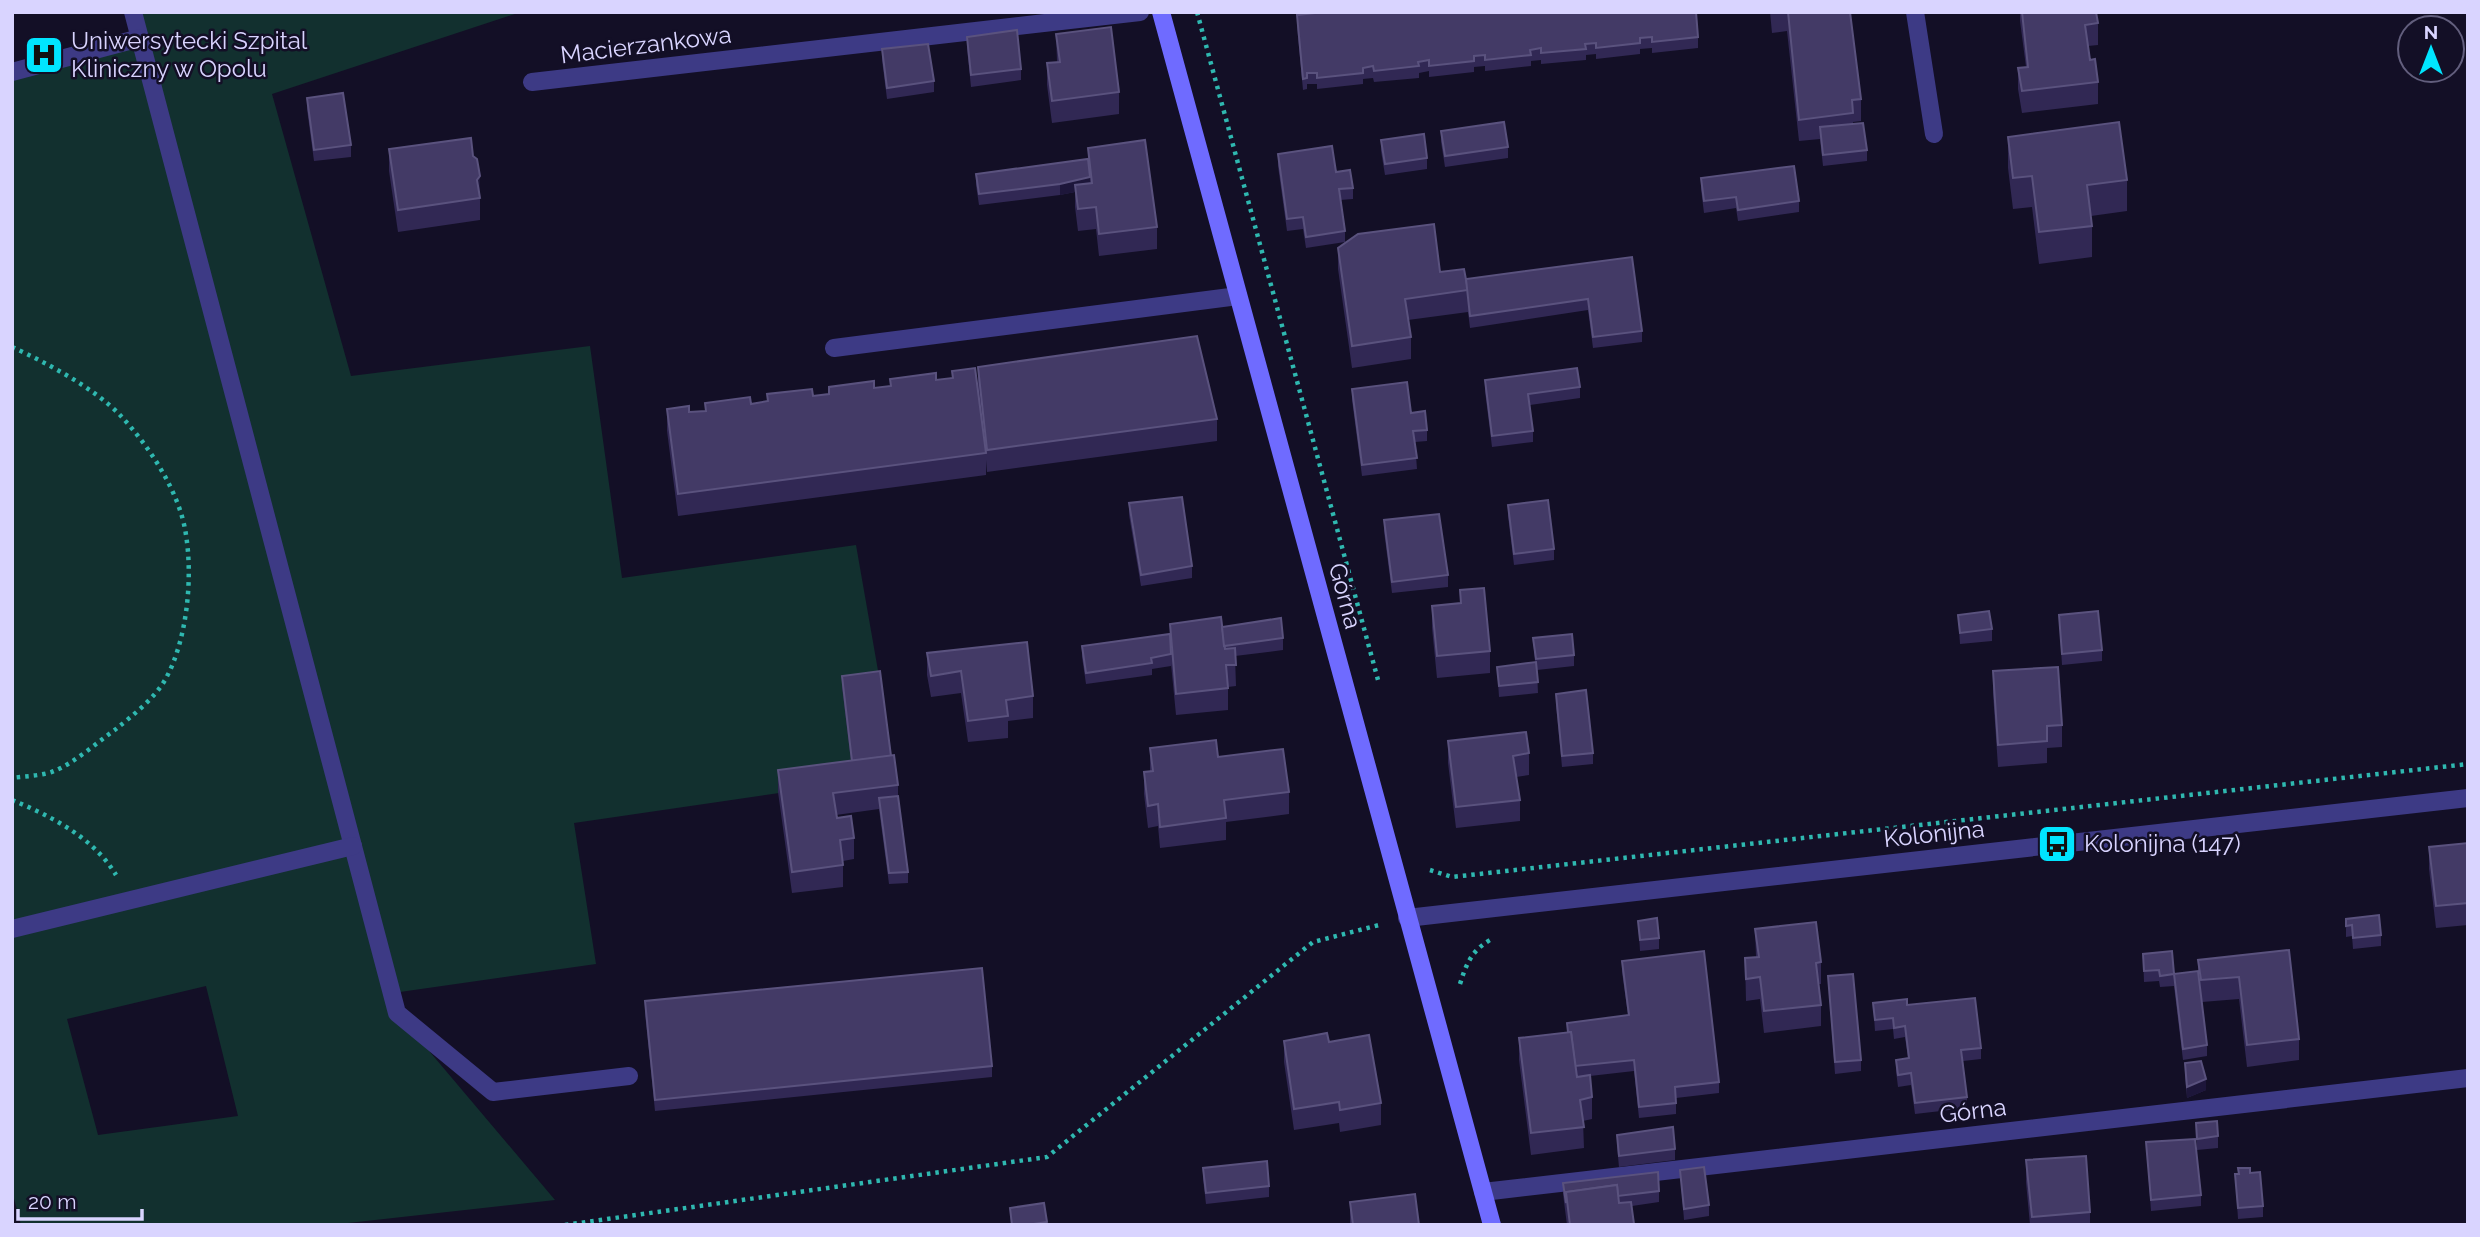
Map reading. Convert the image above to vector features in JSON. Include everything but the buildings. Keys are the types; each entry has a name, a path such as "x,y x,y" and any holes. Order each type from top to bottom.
{"street":[{"path":"133,12 397,1013 493,1092 629,1076"},
{"name":"Macierzankowa","path":"532,82 1140,12"},
{"name":"Górna","path":"1161,12 1492,1225"},
{"path":"1916,12 1934,134"},
{"path":"12,72 140,38"},
{"path":"834,348 1238,296"},
{"name":"Kolonijna","path":"1407,918 2468,798"},
{"path":"12,929 353,846"},
{"name":"Górna","path":"1483,1192 2468,1078"}],"path":[{"path":"1197,12 1379,684"},
{"path":"12,347 60,372 119,414 152,454 172,490 186,534 188,570 187,607 178,649 164,682 134,714 55,771 12,778"},
{"path":"1441,914 1430,870 1452,877 2468,764"},
{"path":"12,800 61,824 89,844 111,867 131,900"},
{"path":"565,1225 1047,1157 1313,942 1407,918"},
{"path":"1457,972 1464,997"}],"green space":[{"path":"133,12 521,12 272,94 351,376 590,346 622,578 856,545 880,682 854,782 574,823 596,964 393,993 397,1013 555,1200 330,1225 21,1225 12,1191 12,72 140,38","holes":["206,986 238,1116 98,1135 67,1019"]}],"place":[{"name":"Uniwersytecki Szpital Kliniczny w Opolu","path":"44,55"},
{"name":"Kolonijna (147)","path":"2057,844"}]}
